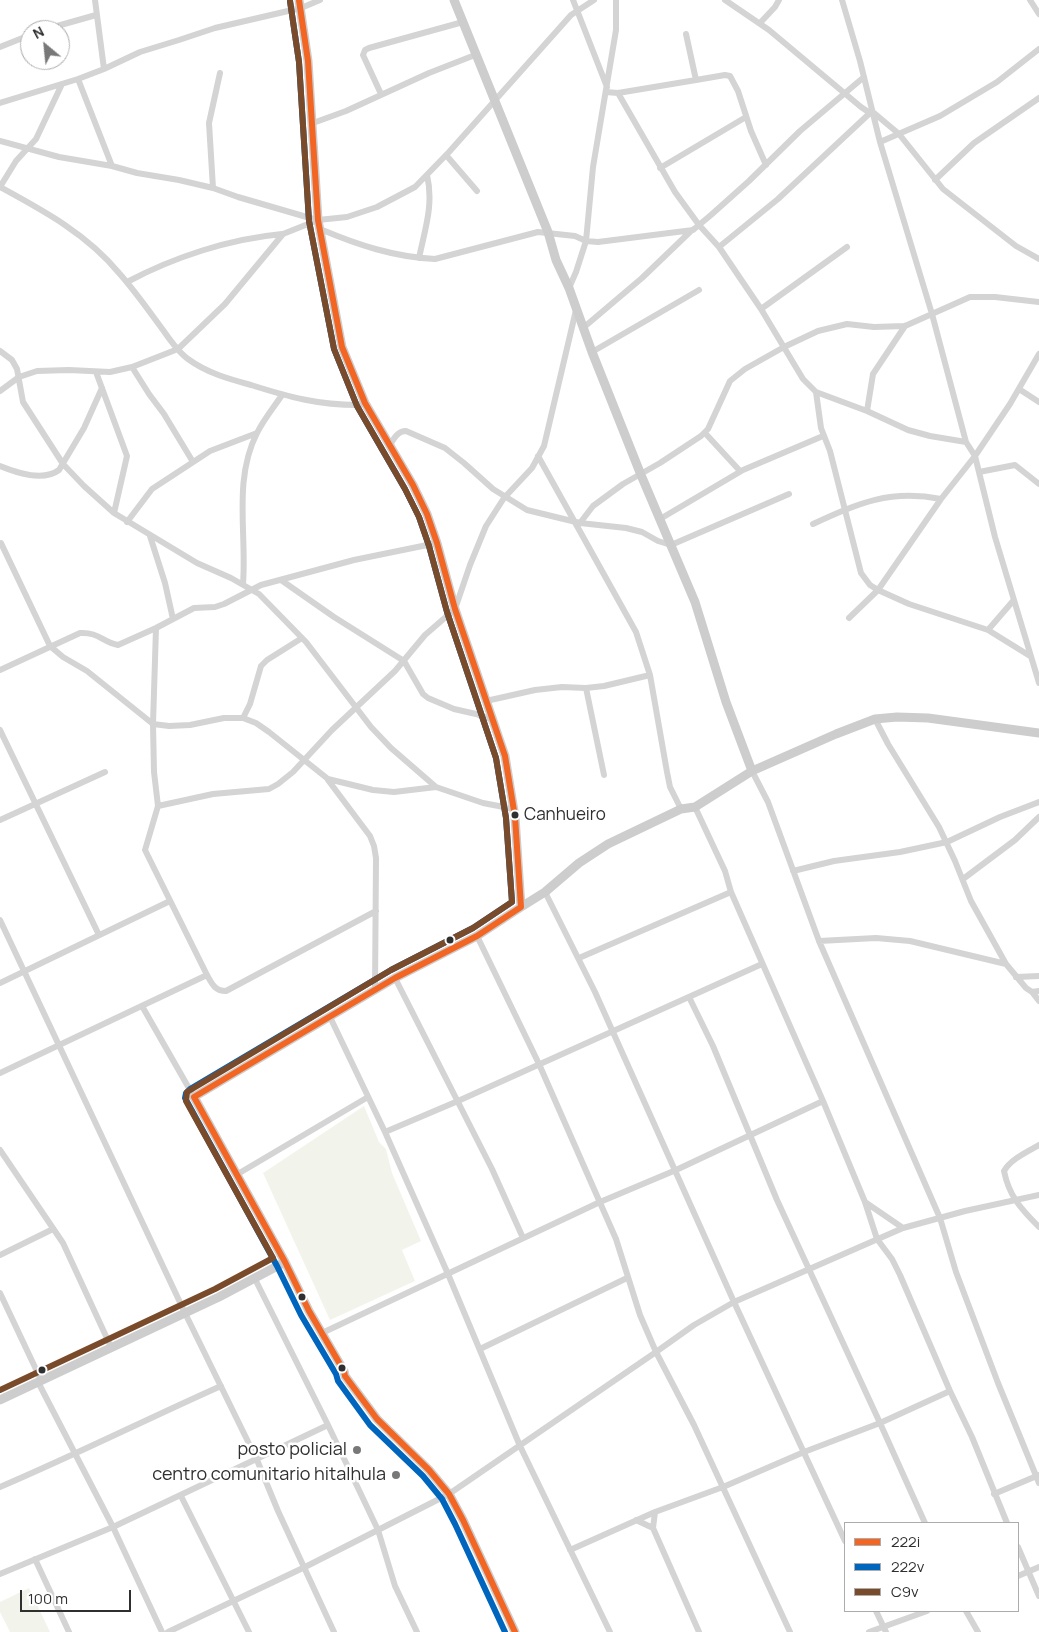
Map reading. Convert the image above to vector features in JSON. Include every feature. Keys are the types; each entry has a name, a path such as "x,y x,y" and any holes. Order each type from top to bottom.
{"street":[{"path":"95,0 104,69"},
{"path":"0,103 78,79 140,52 216,28 320,0"},
{"path":"454,0 548,232 556,260 569,288 592,352 641,475 694,602 726,702 752,771 768,802 819,941 940,1218 956,1272 998,1383 1038,1476 1039,1483"},
{"path":"573,0 607,90"},
{"path":"127,282 148,271 209,249 264,236 282,234 377,207 398,198 415,187 446,156 577,10 594,0"},
{"path":"569,288 586,241 593,167 616,30 616,0"},
{"path":"726,0 760,23 845,93 899,134 943,189 1016,246 1039,259"},
{"path":"760,23 779,0"},
{"path":"842,0 880,142 932,314 966,442 975,456 1013,601 1039,683"},
{"path":"1030,0 1039,14"},
{"path":"300,4 313,123 319,224 342,347 364,402 413,485 427,514 437,543 455,609 505,756 514,809 521,907"},
{"path":"70,22 96,15"},
{"path":"380,94 363,55 365,50 463,22"},
{"path":"686,34 696,80"},
{"path":"0,47 20,38"},
{"path":"880,142 940,116 997,82 1039,49"},
{"path":"313,123 346,111 429,72 475,55"},
{"path":"214,188 209,123 220,73"},
{"path":"607,90 618,93 725,75 730,76 741,98 746,117 766,165"},
{"path":"583,328 642,278 766,165 800,131 864,77"},
{"path":"78,79 112,166"},
{"path":"62,84 36,139 26,148 0,187 41,209 75,231 96,248 127,282 186,358 204,369 225,378 312,402 338,405 358,405 364,402"},
{"path":"618,93 660,168 761,309 802,380 816,392 920,434 966,442"},
{"path":"935,180 974,143 1039,98"},
{"path":"718,247 778,198 872,113"},
{"path":"660,168 746,117"},
{"path":"0,141 59,156 214,188 319,224 350,242 380,251 419,258 436,259 538,232 575,236 586,241 620,240 693,230"},
{"path":"446,156 477,191"},
{"path":"419,258 430,204 430,189 427,175"},
{"path":"0,391 19,377 37,371 110,372 132,367 178,349 225,304 282,234"},
{"path":"761,309 847,247"},
{"path":"592,352 654,318 699,290"},
{"path":"578,523 593,506 623,484 641,475 705,433 730,381 746,369 784,347 818,331 846,324 874,328 905,326 970,297 995,297 1039,302"},
{"path":"158,806 213,794 269,789 293,772 404,660 425,635 455,609 486,526 504,498 532,468 544,446 576,310"},
{"path":"867,411 873,374 905,326"},
{"path":"0,351 12,360 17,369 23,402 63,464 114,513 150,536 259,594 302,638 355,708 391,748 436,786 483,803 514,809"},
{"path":"849,618 878,590 941,499 975,456 1019,389 1039,354"},
{"path":"132,367 164,414 193,462"},
{"path":"96,372 127,456 114,513"},
{"path":"0,466 24,474 45,476 52,475 59,470 84,428 102,388"},
{"path":"1019,389 1039,402"},
{"path":"816,392 818,415 823,436 830,451 861,573 870,585 909,604 988,630 1030,656"},
{"path":"242,584 245,563 243,488 246,468 257,434 282,395"},
{"path":"390,445 401,431 406,431 445,448 504,498 527,510 578,523 626,528 642,532 658,541 671,545 789,494"},
{"path":"705,433 740,471"},
{"path":"127,522 152,489 210,452 257,434"},
{"path":"660,520 740,471 823,436"},
{"path":"538,456 578,523 636,632 650,674 670,787 680,809"},
{"path":"978,472 1015,465 1039,484"},
{"path":"813,524 864,502 893,496 912,495 941,499"},
{"path":"150,536 173,619"},
{"path":"1,543 50,646 63,657 87,671 153,724 169,726 190,725 224,718 243,718 256,723 269,732 328,779 370,836 374,846 376,858 374,991"},
{"path":"0,670 80,633 98,635 112,644 118,644 156,628 194,608 215,607 252,590 282,580 354,560 437,543"},
{"path":"282,580 334,617 404,660 422,694 428,698 454,709 493,720"},
{"path":"988,630 1013,601"},
{"path":"156,628 153,724 154,772 158,806 145,850 215,988 226,992 376,911"},
{"path":"243,718 250,704 261,666 302,638"},
{"path":"486,701 535,690 604,686 650,674"},
{"path":"586,688 604,775"},
{"path":"194,1097 395,978 477,936 545,892 579,863 608,844 680,809 695,807 752,771 836,734 875,719 897,717 928,718 1039,733"},
{"path":"875,719 888,744 930,810 947,842 971,901 1006,964 1016,977 1036,992 1039,1001"},
{"path":"0,730 34,804 99,935"},
{"path":"0,820 105,772"},
{"path":"328,779 373,790 394,792 436,786"},
{"path":"793,871 834,861 947,842 1000,817 1039,802"},
{"path":"695,807 725,871 731,892 823,1101 865,1202 877,1239 892,1259 900,1275 972,1437 1007,1522"},
{"path":"963,879 1015,840 1039,817"},
{"path":"545,892 579,958 613,1031 734,1302 844,1539"},
{"path":"579,958 731,892"},
{"path":"0,983 170,901"},
{"path":"0,920 184,1313 257,1460 334,1632"},
{"path":"477,936 539,1064 616,1239 640,1315 656,1352 694,1425 790,1632"},
{"path":"819,941 876,938 910,941 1006,964"},
{"path":"385,1132 762,964"},
{"path":"0,1073 207,975"},
{"path":"1016,977 1039,976"},
{"path":"395,978 492,1169 523,1238"},
{"path":"689,997 713,1046 777,1200 925,1522"},
{"path":"142,1006 285,1262 302,1298 344,1371 345,1376 376,1419 429,1470 449,1494 515,1632"},
{"path":"330,1017 385,1132 448,1274 520,1446 610,1632"},
{"path":"236,1175 368,1097"},
{"path":"322,1333 600,1202 676,1170 823,1101"},
{"path":"1039,1145 1019,1157 1007,1166 1004,1171 1006,1183 1014,1199 1039,1227"},
{"path":"0,1150 3,1162 63,1243 111,1347"},
{"path":"168,1632 449,1494 694,1325 734,1302 903,1228 1014,1199 1039,1195"},
{"path":"865,1202 903,1228"},
{"path":"0,1255 53,1229"},
{"path":"0,1400 255,1279 285,1262"},
{"path":"480,1350 628,1278"},
{"path":"255,1279 378,1530 395,1586 417,1632"},
{"path":"0,1293 75,1455 113,1527 162,1632"},
{"path":"0,1487 75,1455 221,1386"},
{"path":"570,1550 654,1512 723,1487 804,1452 880,1423 950,1391"},
{"path":"0,1574 113,1527 328,1425"},
{"path":"711,1491 717,1475"},
{"path":"994,1494 1038,1476"},
{"path":"181,1496 248,1632"},
{"path":"654,1512 653,1528 699,1632"},
{"path":"636,1520 653,1528"},
{"path":"1019,1549 1039,1596"},
{"path":"35,1559 69,1632"},
{"path":"1019,1576 1039,1567"},
{"path":"876,1612 884,1629"},
{"path":"869,1632 884,1629 925,1612"},
{"path":"967,1612 978,1632"}],"shaded area":[{"path":"364,1106 379,1142 386,1149 392,1173 421,1241 402,1250 415,1281 330,1320 263,1173"},
{"path":"29,1588 50,1632 10,1632 0,1612 0,1602"}],"transit line":[{"name":"222i","path":"299,0 308,61 318,220 342,347 365,403 413,485 427,514 437,543 455,609 505,756 515,817 521,907 477,936 395,978 194,1097 285,1262 309,1311 344,1371 345,1376 377,1419 429,1470 449,1494 515,1632"},
{"name":"222v","path":"290,1 299,62 309,221 334,349 357,406 405,489 419,517 429,546 447,612 496,758 506,818 512,902 473,928 391,970 190,1089 186,1093 185,1098 277,1266 301,1315 336,1374 338,1381 370,1425 423,1476 442,1499 505,1632"},
{"name":"C9v","path":"0,1390 215,1289 273,1258 186,1101 187,1092 391,970 473,928 512,902 506,818 496,758 447,612 429,546 419,517 405,489 357,406 334,349 309,221 299,62 290,1"}],"place":[{"name":"Canhueiro","path":"515,815"},
{"name":"posto policial","path":"357,1450"},
{"name":"centro comunitario hitalhula","path":"396,1475"}]}
